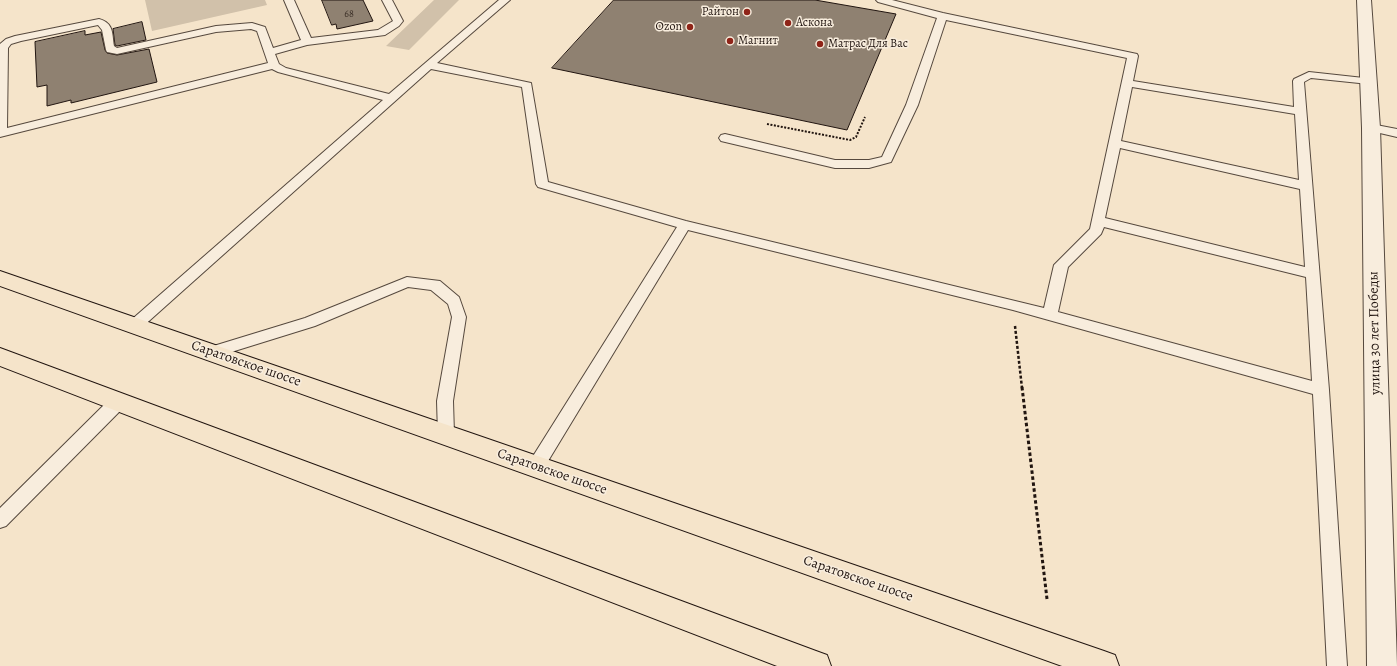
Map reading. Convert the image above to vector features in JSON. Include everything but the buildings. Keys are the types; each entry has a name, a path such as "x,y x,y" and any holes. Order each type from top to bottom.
{"main road":[{"name":"Саратовское шоссе","path":"0,278 1104,666"},
{"path":"0,357 816,666"}],"street":[{"name":"улица 30 лет Победы","path":"1364,0 1371,128 1382,666"}],"lane":[{"path":"288,0 307,42"},
{"path":"269,52 307,42 385,31 398,21 387,0"},
{"path":"135,325 390,98 505,0"},
{"path":"881,0 942,16 1133,56 1096,231 1061,265 1050,316"},
{"path":"726,138 836,164 869,164 887,159 912,105 942,16"},
{"path":"274,65 0,133 4,45 11,41 99,22 106,26 109,47 111,50 117,51 225,27 259,27 274,65 278,69 390,98"},
{"path":"429,65 527,85 542,184 685,225 1013,306 1321,390"},
{"path":"1337,666 1321,390 1298,81 1309,75 1369,81"},
{"path":"1127,83 1301,112"},
{"path":"1371,128 1397,133"},
{"path":"1114,142 1306,186"},
{"path":"1098,221 1312,274"},
{"path":"536,466 685,225"},
{"path":"212,352 310,322 407,282 435,285 454,301 459,317 445,401 446,434"},
{"path":"0,520 118,402"}],"path":[{"path":"767,124 842,140 850,140 856,137 865,117"},
{"path":"1013,306 1047,599"}],"shaded area":[{"path":"145,0 265,0 267,5 152,31"},
{"path":"434,0 459,0 409,50 386,46"}],"place":[{"name":"Райтон","path":"747,12"},
{"name":"Аскона","path":"788,23"},
{"name":"Ozon","path":"690,27"},
{"name":"Магнит","path":"730,41"},
{"name":"Матрас Для Вас","path":"820,44"}]}
